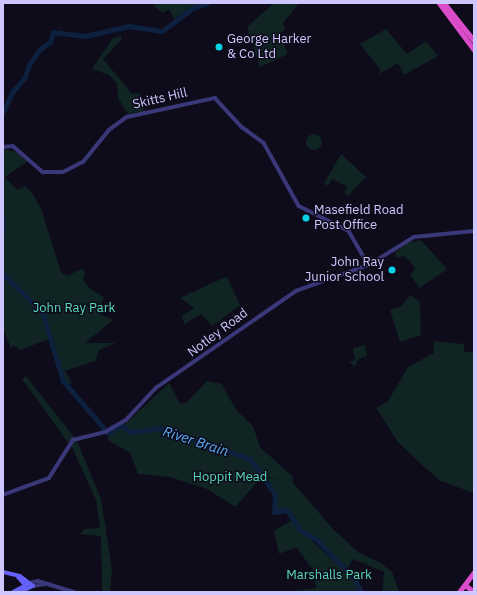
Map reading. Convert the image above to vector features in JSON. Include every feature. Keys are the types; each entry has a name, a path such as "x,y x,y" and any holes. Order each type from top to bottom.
{"highway":[{"path":"439,3 474,50"},
{"path":"444,3 474,41"},
{"path":"459,592 474,572"},
{"path":"465,585 473,591"}],"main road":[{"path":"3,572 15,575 31,585"},
{"path":"15,575 26,587"},
{"path":"13,592 31,585"},
{"path":"19,592 26,587"}],"street":[{"name":"Skitts Hill","path":"3,147 13,146 42,172 63,172 83,162 109,130 127,117 210,98 219,101 242,127 264,143 288,193 308,212 349,231 369,265"},
{"name":"Notley Road","path":"3,495 49,478 73,440 107,432 130,417 156,388 215,350 267,309 296,291 369,265 414,237 474,231"},
{"path":"31,585 48,584 74,592"}],"green space":[{"path":"155,3 204,3 191,7 174,19 169,9 163,13 155,7"},
{"path":"274,3 299,3 283,23 285,30 279,34 288,54 260,67 247,27"},
{"path":"386,29 407,54 426,41 438,56 404,75 398,63 379,74 380,69 360,44"},
{"path":"121,36 122,39 103,59 132,94 140,94 144,111 128,114 118,98 117,84 109,75 92,69 113,38"},
{"path":"314,134 321,139 322,142 317,149 314,150 307,145 306,142 311,135"},
{"name":"John Ray Park","path":"3,149 17,152 27,162 5,177 17,190 25,186 31,191 41,208 61,272 67,276 81,269 86,271 83,280 89,288 104,297 98,313 113,320 85,343 116,343 99,350 95,361 65,371 72,383 63,385 49,339 20,350 13,345 11,348 3,329"},
{"path":"341,154 366,177 348,196 344,193 347,187 332,179 328,186 324,183"},
{"path":"421,240 447,269 420,288 410,275 415,269 410,261 403,256 396,258 395,253 407,243"},
{"path":"214,269 222,279 227,277 247,320 239,306 212,326 201,314 184,324 182,316 194,308 180,298 221,279"},
{"path":"410,295 420,302 421,335 400,342 390,310 401,306"},
{"path":"433,341 464,344 464,352 474,352 474,493 441,481 422,465 398,442 376,408 388,401 408,367 434,353"},
{"path":"365,345 367,356 358,359 355,366 349,362 355,360 353,348"},
{"path":"26,376 74,437 69,444 22,379"},
{"name":"Marshalls Park","path":"207,381 222,384 236,410 253,426 260,447 293,477 293,483 334,530 358,552 379,562 392,572 399,592 382,592 384,572 353,559 348,568 309,534 308,537 353,579 358,592 287,592 316,588 313,570 296,547 279,554 274,531 293,519 287,510 275,511 276,494 263,477 283,480 262,476 251,458 162,427 129,431 124,425 169,383 180,404 187,402"},
{"name":"Hoppit Mead","path":"122,427 128,432 162,428 250,459 261,478 235,507 207,489 170,477 138,474 130,453 108,440 108,434"},
{"path":"77,441 101,499 112,569 110,592 102,592 101,536 80,534 84,529 100,528 96,500 71,445"}],"waterway":[{"name":"River Brain","path":"3,112 13,91 25,77 29,65 39,50 50,42 53,32 85,36 129,26 162,31 192,8 207,3"},
{"name":"River Brain","path":"58,27 65,35"},
{"name":"River Brain","path":"3,226 3,231"},
{"name":"River Brain","path":"3,274 42,312 63,381 108,433 122,425 129,432 161,428 250,459 275,494 274,512 287,510 300,530 317,540 354,578 361,592"}],"place":[{"name":"George Harker & Co Ltd","path":"219,47"},
{"name":"Masefield Road Post Office","path":"306,218"},
{"name":"John Ray Junior School","path":"392,270"}]}
